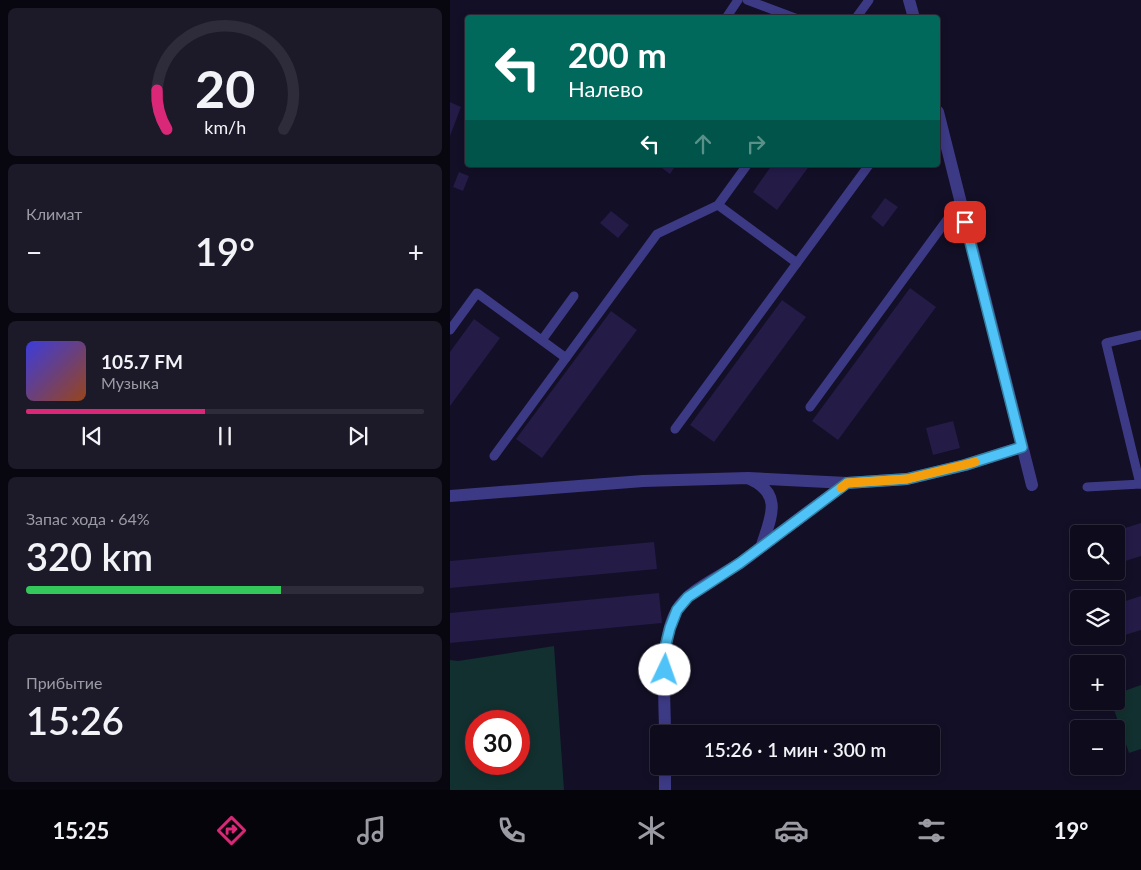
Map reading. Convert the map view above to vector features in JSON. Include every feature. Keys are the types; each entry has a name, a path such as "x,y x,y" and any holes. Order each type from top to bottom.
{"street":[{"path":"909,0 913,15"},
{"path":"940,120 1032,485"},
{"path":"450,496 643,481 748,478 847,483 907,479 965,465 1022,447"},
{"path":"748,478 762,484 770,493 772,507 770,521 762,545"},
{"path":"665,725 665,648 677,610 688,597 740,563 847,483"},
{"path":"665,775 665,790"}],"lane":[{"path":"728,15 738,0"},
{"path":"747,0 787,15"},
{"path":"858,15 869,0"},
{"path":"494,456 657,234 718,205 746,167"},
{"path":"675,429 868,167"},
{"path":"810,406 960,202"},
{"path":"718,205 797,263"},
{"path":"450,330 478,293 566,358"},
{"path":"542,340 574,296"},
{"path":"1087,487 1141,484 1106,343 1141,335"}],"green space":[{"path":"554,646 564,790 450,790 450,660 458,661"},
{"path":"1141,685 1141,749 1129,753 1125,741 1125,720 1118,720 1114,710 1125,710 1125,691"}],"building":[{"path":"450,102 461,107 450,136"},
{"path":"661,167 675,167 670,174"},
{"path":"771,167 809,167 777,210 753,192"},
{"path":"459,172 469,176 463,191 453,187"},
{"path":"885,198 898,207 883,227 871,217"},
{"path":"611,211 629,225 618,238 600,223"},
{"path":"910,288 936,307 838,440 812,421"},
{"path":"782,300 806,317 714,442 690,425"},
{"path":"611,311 637,330 542,458 516,439"},
{"path":"474,319 500,338 450,406 450,352"},
{"path":"953,421 960,448 933,455 926,428"},
{"path":"1141,523 1141,556 1125,561 1125,528"},
{"path":"654,542 657,569 450,588 450,561"},
{"path":"659,593 662,623 450,643 450,613"},
{"path":"1141,596 1141,630 1125,635 1125,601"}],"slow traffic":[{"path":"841,488 847,483 907,479 975,462"}],"route":[{"path":"665,670 665,648 670,628 677,610 688,597 740,563 847,483 907,479 965,465 1022,447 965,222"}]}
